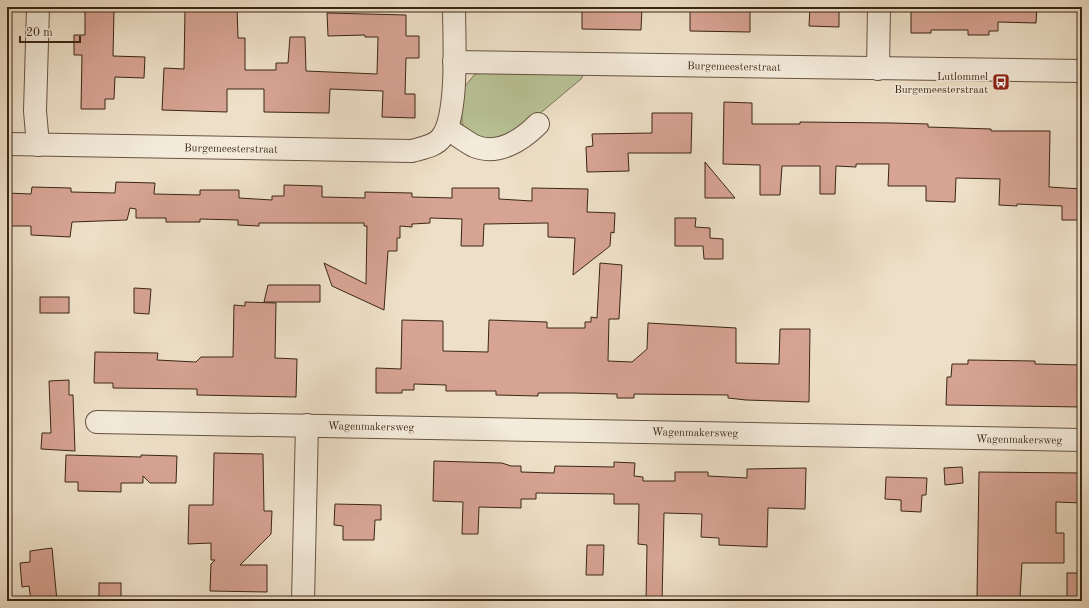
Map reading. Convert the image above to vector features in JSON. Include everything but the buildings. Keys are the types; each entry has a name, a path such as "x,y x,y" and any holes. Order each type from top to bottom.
{"street":[{"path":"38,7 35,111 38,145"},
{"path":"454,7 454,62"},
{"path":"878,69 879,7"},
{"name":"Burgemeesterstraat","path":"7,144 412,151 429,147 442,139 447,129 452,114 454,62 1082,71"},
{"path":"447,129 474,146 496,150 526,136 538,124"},
{"name":"Wagenmakersweg","path":"97,422 1082,440"},
{"path":"303,601 307,425"}],"green space":[{"path":"475,74 584,74 581,79 519,131 502,140 481,140 466,131 462,123 461,91"}],"place":[{"name":"Lutlommel Burgemeesterstraat","path":"1001,82"}]}
